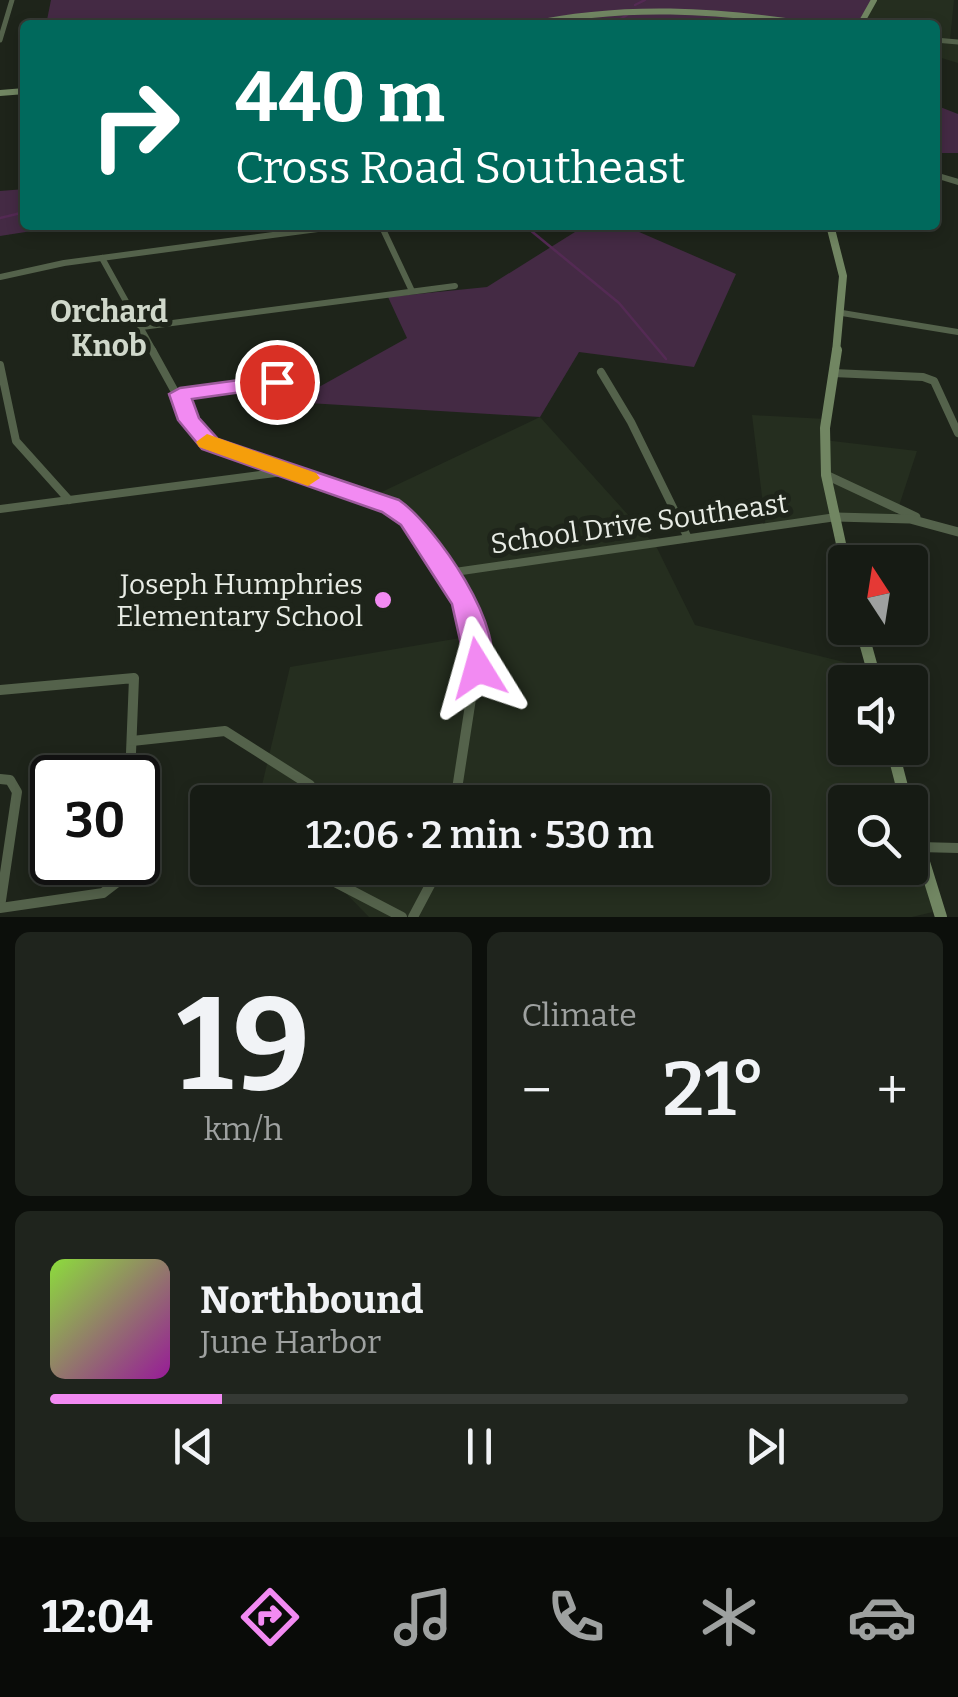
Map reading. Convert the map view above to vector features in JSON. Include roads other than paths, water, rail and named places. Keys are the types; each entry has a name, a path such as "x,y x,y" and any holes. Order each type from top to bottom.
{"main road":[{"path":"552,20 649,8 723,11 779,20"},
{"path":"831,230 843,276 842,313 825,428 826,475 842,545"},
{"path":"928,877 941,917"}],"street":[{"path":"0,40 12,0"},
{"path":"0,277 102,258 311,230"},
{"path":"383,230 412,291"},
{"path":"102,258 180,394 189,420 210,444 398,510 420,531 465,602 478,648 458,785"},
{"path":"142,327 455,286"},
{"path":"842,313 958,332"},
{"path":"0,365 16,440 69,500"},
{"path":"601,372 631,422 688,538"},
{"path":"833,373 924,376 934,381 958,433"},
{"path":"180,394 277,382"},
{"path":"0,509 289,472"},
{"path":"826,475 958,532"},
{"path":"836,517 928,522"},
{"name":"School Drive Southeast","path":"448,573 836,517"},
{"path":"0,690 134,678 131,755"},
{"path":"132,740 225,730 310,785"},
{"path":"0,779 10,780 18,792 0,908 103,893 113,885"},
{"path":"928,847 958,848"},
{"path":"341,885 402,917"},
{"path":"414,917 430,885"}],"waterway":[{"path":"635,5 645,0"},
{"path":"619,20 627,15"},
{"path":"0,218 20,213"},
{"path":"530,230 619,303 666,359"}],"place":[{"name":"Joseph Humphries Elementary School","path":"383,600"}],"district":[{"name":"Orchard Knob","path":"109,329"}]}
